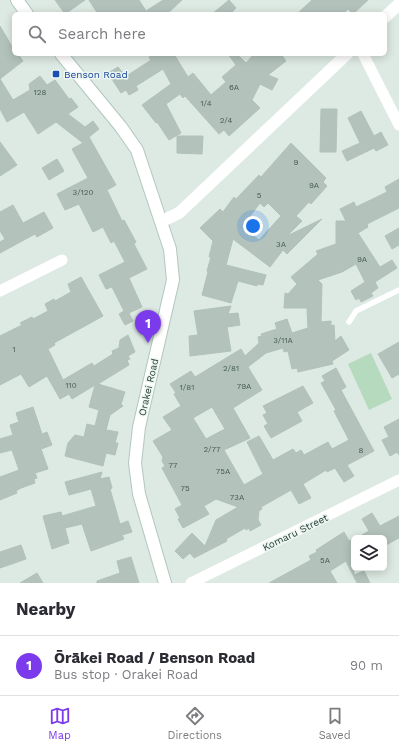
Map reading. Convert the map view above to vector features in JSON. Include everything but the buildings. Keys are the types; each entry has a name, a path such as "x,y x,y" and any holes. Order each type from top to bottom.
{"main road":[{"path":"17,0 26,12"},
{"path":"387,16 399,4"},
{"name":"Orakei Road","path":"63,56 125,132 137,150 162,221 170,249 174,280 139,427 135,463 139,494 165,583"},
{"path":"162,221 179,213 345,56"}],"street":[{"path":"364,56 399,125"},
{"path":"0,291 62,260"},
{"name":"Komaru Street","path":"191,583 399,480"}],"lane":[{"path":"349,322 356,311 399,290"}],"green space":[{"path":"371,353 392,399 369,410 348,364"}],"place":[{"name":"Benson Road","path":"56,74"},
{"name":"Ōrākei Road / Benson Road","path":"148,343"}]}
